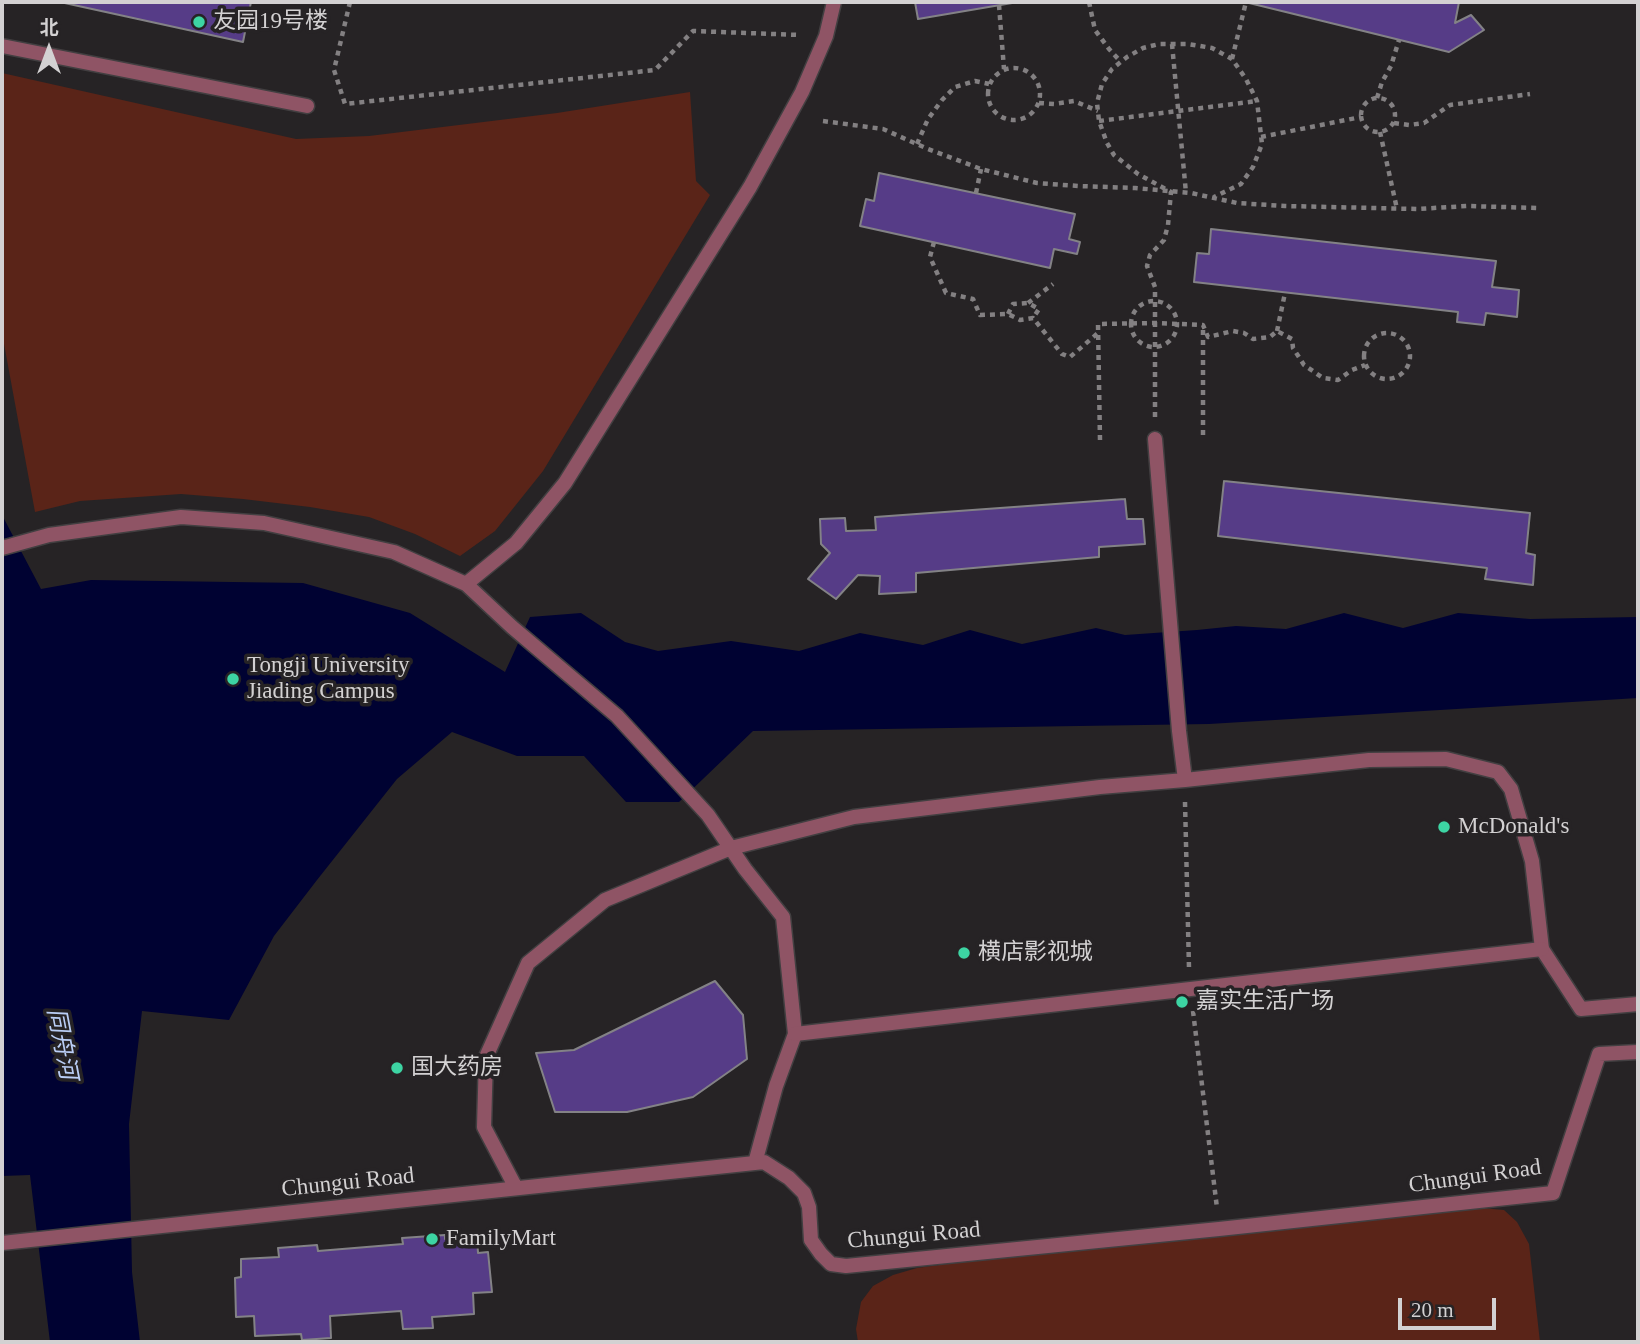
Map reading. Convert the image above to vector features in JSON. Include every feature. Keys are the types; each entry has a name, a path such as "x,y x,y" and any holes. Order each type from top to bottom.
{"street":[{"path":"466,584 516,543 565,483 750,187 802,92 826,36 834,2"},
{"path":"2,46 307,106"},
{"path":"1155,439 1185,780"},
{"path":"2,548 49,535 181,517 264,523 394,552 466,584 617,716 708,815 745,869 783,917 795,1034 776,1086 755,1163"},
{"path":"516,1188 484,1127 486,1057 528,964 605,900 731,848 854,817 1100,787 1368,760 1446,759 1498,772 1511,789 1532,861 1542,949 1581,1009 1638,1004"},
{"path":"795,1034 1542,949"},
{"name":"Chungui Road","path":"2,1243 764,1162 789,1178 804,1193 809,1206 811,1240 831,1264 846,1266 1553,1193 1599,1055 1638,1052"}],"path":[{"path":"350,2 334,70 345,104 655,70 693,31 826,36"},
{"path":"1089,2 1095,30 1121,62"},
{"path":"1232,59 1246,2"},
{"path":"999,5 1004,69"},
{"path":"1377,98 1399,40"},
{"path":"1171,192 1138,174 1114,155 1107,143 1097,103 1102,84 1112,69 1121,62 1143,48 1159,44 1188,44 1212,48 1232,59 1257,101 1262,144 1254,167 1241,184 1214,198"},
{"path":"1172,44 1186,193"},
{"path":"1022,68 1036,78 1041,95 1035,111 1028,116 1012,120 1003,118 990,106 989,84 1004,69 1022,68"},
{"path":"917,144 928,119 955,87 975,81 989,84"},
{"path":"1394,122 1409,125 1424,122 1450,105 1530,94"},
{"path":"1377,98 1392,105 1395,117 1385,131 1380,132 1365,127 1361,117 1363,106 1377,98"},
{"path":"1039,103 1074,101 1098,111"},
{"path":"1100,121 1257,101"},
{"path":"1261,137 1361,117"},
{"path":"823,121 883,129 981,169 1037,183 1135,188 1186,193 1237,203 1285,206 1397,209 1467,206 1538,208"},
{"path":"1380,132 1397,209"},
{"path":"976,193 981,169"},
{"path":"1155,439 1155,287 1147,267 1150,255 1164,240 1171,192"},
{"path":"934,243 930,257 946,293 973,299 980,315 1008,314 1020,320 1034,318"},
{"path":"1028,303 1053,284"},
{"path":"1203,325 1208,337 1233,331 1244,333 1252,339 1270,337 1277,331 1285,293"},
{"path":"1155,301 1170,306 1175,313 1177,324 1169,341 1155,346 1141,342 1131,323 1141,305 1155,301"},
{"path":"1008,314 1013,304 1028,303 1039,309 1034,318"},
{"path":"1034,318 1062,354 1070,358 1098,332"},
{"path":"1100,440 1098,324 1203,325"},
{"path":"1203,325 1203,438"},
{"path":"1277,331 1292,340 1293,348 1304,365 1323,378 1338,380 1365,365"},
{"path":"1388,332 1402,338 1410,350 1408,366 1398,377 1376,377 1365,365 1364,349 1373,337 1388,332"}],"shaded area":[{"path":"2,73 296,139 369,136 557,113 690,92 696,181 710,195 543,471 495,531 460,556 415,534 369,517 243,499 181,494 80,501 35,512 2,333"},
{"path":"1470,1207 1504,1210 1517,1222 1529,1244 1540,1342 858,1342 856,1329 861,1302 873,1286 893,1275 917,1268"}],"water":[{"name":"同舟河","path":"2,515 41,589 91,580 303,583 410,613 505,672 530,617 581,613 625,642 658,651 731,641 799,651 860,633 923,645 970,630 1022,644 1096,628 1125,635 1236,626 1286,629 1344,613 1403,628 1458,613 1530,619 1638,617 1638,698 1209,724 753,731 679,802 626,802 584,756 517,756 452,732 397,779 317,880 274,936 229,1020 142,1011 129,1124 132,1272 140,1342 50,1342 30,1175 2,1176"}],"building":[{"name":"友园19号楼","path":"60,2 251,2 243,42"},
{"path":"915,2 1018,2 918,19"},
{"path":"1245,2 1459,2 1455,23 1471,15 1484,30 1449,52"},
{"path":"879,173 1075,214 1069,239 1080,242 1077,254 1054,249 1050,268 860,226 866,199 874,201"},
{"path":"1211,229 1496,261 1492,287 1519,290 1517,317 1486,313 1484,325 1457,322 1458,312 1194,282 1197,253 1209,254"},
{"path":"1224,481 1530,513 1526,553 1535,555 1533,585 1485,579 1487,568 1218,536"},
{"path":"1125,499 1127,519 1143,519 1145,544 1099,547 1099,557 916,573 916,592 879,594 880,576 858,575 836,599 808,579 830,553 821,544 820,519 845,518 846,531 876,530 875,517"},
{"path":"715,981 743,1015 747,1059 693,1097 627,1112 555,1112 536,1053 574,1050"},
{"path":"445,1235 445,1239 477,1237 478,1253 488,1252 492,1292 473,1293 474,1314 432,1317 433,1328 403,1329 401,1311 330,1316 331,1338 302,1340 301,1334 255,1336 254,1316 236,1317 235,1278 241,1277 241,1259 279,1257 278,1248 317,1245 318,1251 403,1244 402,1238"}],"place":[{"name":"友园19号楼","path":"199,22"},
{"name":"Tongji University Jiading Campus","path":"233,679"},
{"name":"McDonald's","path":"1444,827"},
{"name":"横店影视城","path":"964,953"},
{"name":"嘉实生活广场","path":"1182,1002"},
{"name":"国大药房","path":"397,1068"},
{"name":"FamilyMart","path":"432,1239"}]}
